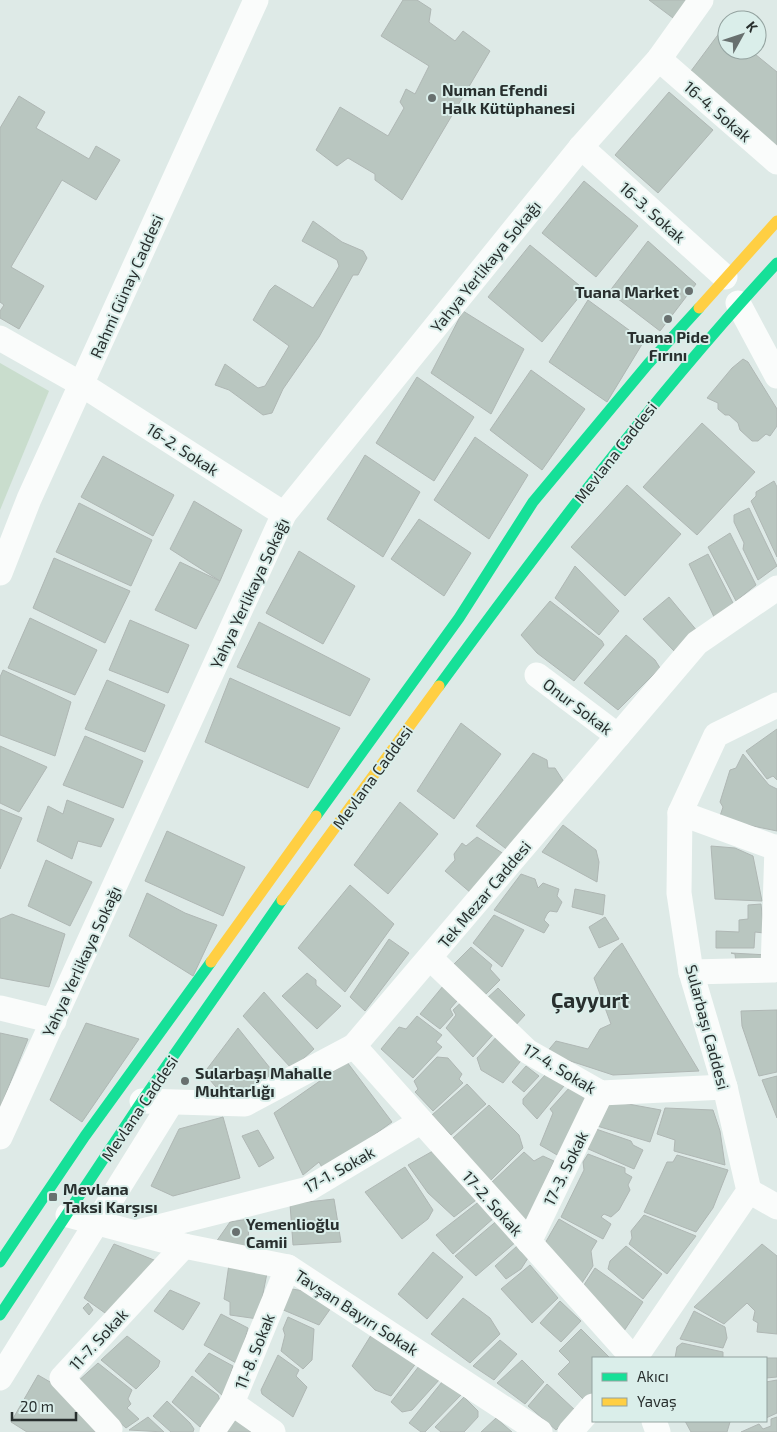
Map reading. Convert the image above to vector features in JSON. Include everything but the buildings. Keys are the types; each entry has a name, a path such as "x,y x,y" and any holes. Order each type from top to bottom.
{"main road":[{"name":"Mevlana Caddesi","path":"0,1262 85,1136 459,618 533,502 648,364 777,221"},
{"name":"Mevlana Caddesi","path":"0,1315 142,1101 328,836 479,631 640,418 738,303 777,263"}],"street":[{"name":"Rahmi Günay Caddesi","path":"0,573 29,499 256,0"},
{"name":"Yahya Yerlikaya Sokağı","path":"0,1137 284,514 581,147 659,59 701,0"},
{"name":"16-4. Sokak","path":"659,59 777,162"},
{"name":"16-3. Sokak","path":"581,147 725,277"},
{"path":"738,303 777,376"},
{"name":"16-2. Sokak","path":"0,338 81,384 284,514"},
{"name":"Tek Mezar Caddesi","path":"142,1101 245,1104 354,1046 697,643 777,588"},
{"name":"Onur Sokak","path":"537,675 618,736"},
{"name":"Sularbaşı Caddesi","path":"749,1191 725,1087 691,972 679,893 680,813 716,735 777,705"},
{"path":"680,813 777,847 773,970 691,972"},
{"name":"17-4. Sokak","path":"430,958 527,1051 601,1093 725,1087"},
{"path":"0,1008 54,1021"},
{"name":"17-2. Sokak","path":"354,1046 420,1122 633,1357"},
{"name":"17-3. Sokak","path":"529,1242 601,1093"},
{"path":"0,1378 171,1103"},
{"name":"17-1. Sokak","path":"136,1233 308,1189 420,1122"},
{"path":"635,1357 749,1191 777,1207"},
{"name":"Tavşan Bayırı Sokak","path":"68,1215 184,1246 288,1267 540,1432"},
{"name":"11-7. Sokak","path":"108,1432 110,1429 62,1378 184,1246"},
{"name":"11-8. Sokak","path":"212,1432 232,1403 288,1267"},
{"path":"232,1403 273,1432"},
{"path":"570,1432 592,1407"}],"green space":[{"path":"0,363 49,391 0,510"}],"traffic: fast":[{"path":"439,686 561,523 644,417 777,263"},
{"path":"316,816 459,618 533,502 648,364 699,308"},
{"path":"0,1315 142,1101 282,900"},
{"path":"0,1262 85,1136 211,962"}],"traffic: slow":[{"path":"699,308 777,221"},
{"path":"282,900 439,686"},
{"path":"211,962 316,816"}],"place":[{"name":"Numan Efendi Halk Kütüphanesi","path":"432,98"},
{"name":"Tuana Market","path":"689,291"},
{"name":"Tuana Pide Fırını","path":"668,319"},
{"name":"Sularbaşı Mahalle Muhtarlığı","path":"185,1081"},
{"name":"Mevlana Taksi Karşısı","path":"53,1197"},
{"name":"Yemenlioğlu Camii","path":"236,1232"}],"district":[{"name":"Çayyurt","path":"590,999"}]}
